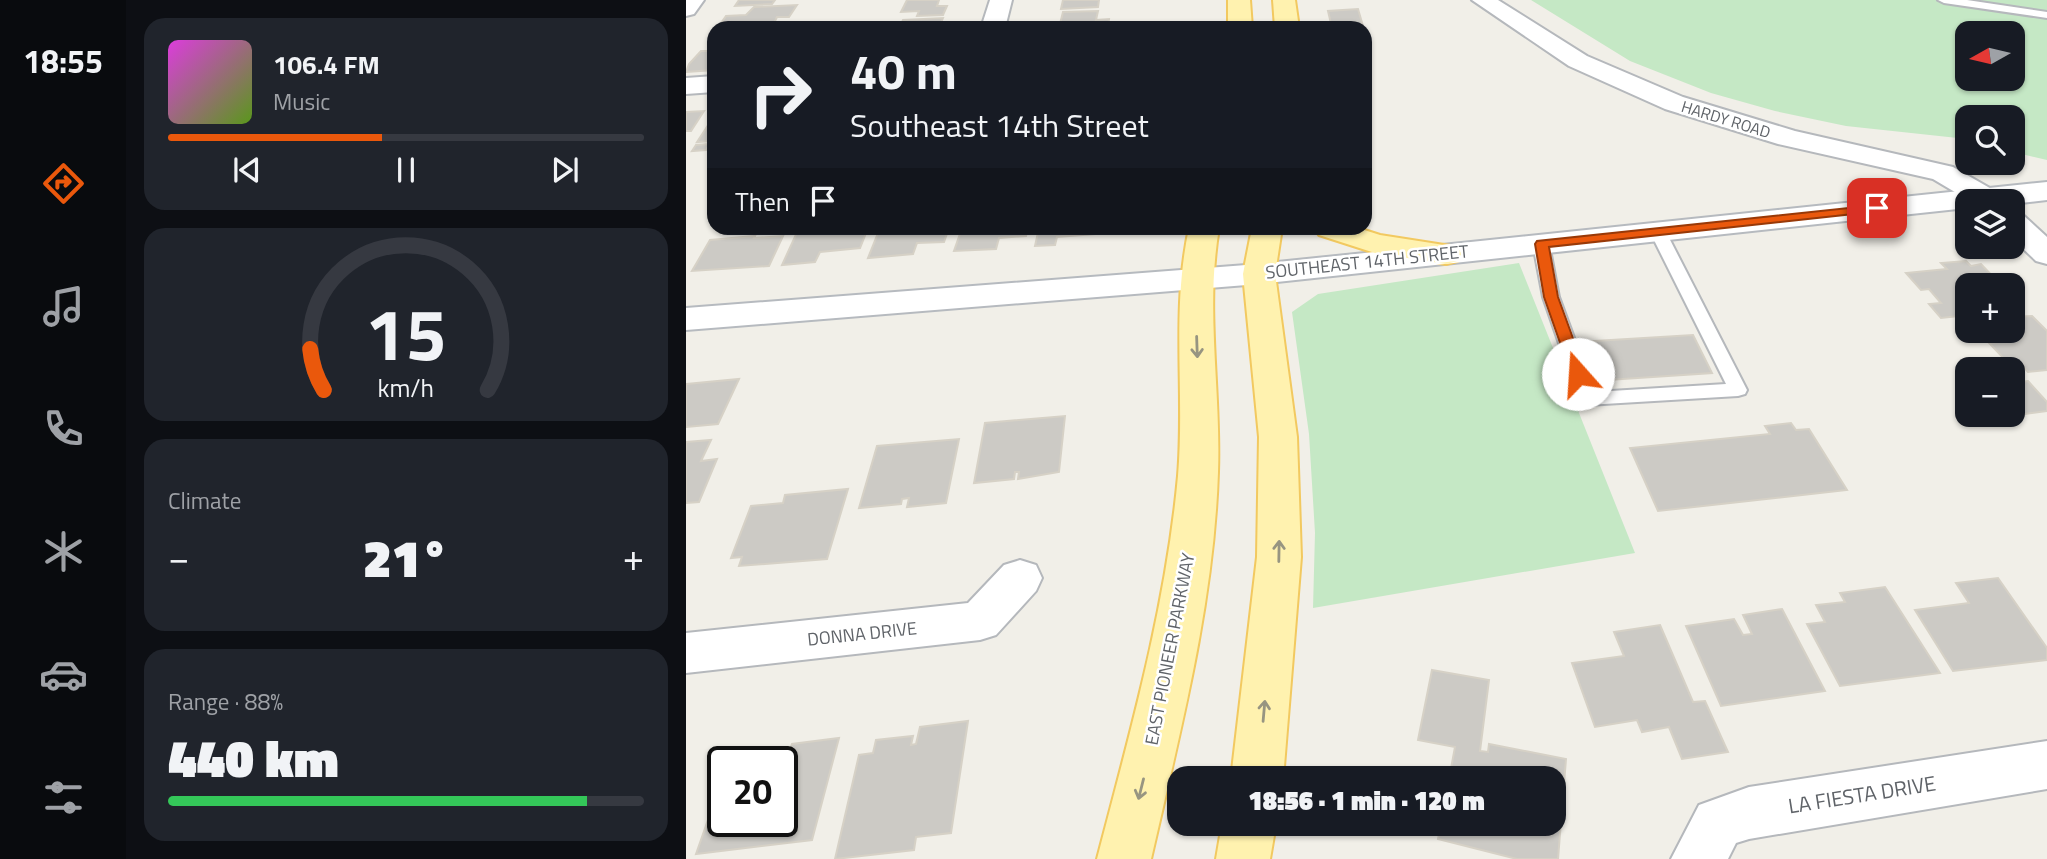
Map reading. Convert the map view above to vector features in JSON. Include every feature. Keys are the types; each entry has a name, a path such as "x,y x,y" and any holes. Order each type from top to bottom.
{"main road":[{"path":"1239,0 1240,21"},
{"path":"1284,0 1286,21"},
{"name":"EAST PIONEER PARKWAY","path":"1124,859 1162,705 1186,585 1198,472 1195,279 1203,235"},
{"path":"1259,766 1279,558 1278,437 1259,274 1266,235"},
{"path":"1350,235 1375,244 1446,254"},
{"path":"1243,859 1248,836"}],"street":[{"path":"686,9 693,0"},
{"path":"995,21 1001,0"},
{"name":"HARDY ROAD","path":"1483,0 1578,61 1674,103 1788,138 1943,173 1971,189"},
{"path":"686,86 707,84"},
{"name":"SOUTHEAST 14TH STREET","path":"2025,194 2047,191"},
{"name":"SOUTHEAST 14TH STREET","path":"686,319 1259,274 1955,202"},
{"path":"2025,233 2047,254"},
{"name":"DONNA DRIVE","path":"686,653 980,621 1020,578"},
{"name":"LA FIESTA DRIVE","path":"1698,859 1718,824 1749,813 2047,765"}],"lane":[{"path":"1944,0 2047,15"},
{"path":"1541,244 1551,297 1587,399 1738,390 1658,232"}],"green space":[{"path":"1531,0 2047,0 2047,160 2025,155 2025,105 1955,105 1955,138 1846,126 1775,111 1711,93 1630,61"},
{"path":"1519,263 1635,553 1313,608 1315,533 1309,434 1292,312 1318,294"}],"building":[{"path":"739,0 775,0 772,4 735,6"},
{"path":"907,0 939,0 937,6 947,6 943,15 917,16 919,11 901,12"},
{"path":"1063,0 1099,0 1098,7 1061,9"},
{"path":"797,5 789,17 777,17 775,21 722,21 726,16 746,15 754,7"},
{"path":"1358,9 1362,21 1330,21 1328,11"},
{"path":"1098,11 1096,20 1109,21 1061,21 1063,12"},
{"path":"943,18 942,21 903,20"},
{"path":"701,51 707,51 707,70 686,72 689,64"},
{"path":"704,111 691,131 686,131 686,112"},
{"path":"707,127 707,141 697,142"},
{"path":"707,144 707,148 692,151 696,145"},
{"path":"796,235 865,235 860,248 820,252 815,262 782,265"},
{"path":"877,235 946,235 944,242 917,243 913,254 868,258"},
{"path":"960,235 1026,235 999,238 996,249 954,251"},
{"path":"1037,235 1082,235 1057,237 1055,245 1035,246"},
{"path":"755,236 754,238 783,236 769,266 692,271 710,240"},
{"path":"1966,261 1971,266 1981,264 1990,273 1955,273 1955,316 1941,318 1929,304 1941,303 1929,289 1921,290 1906,273 1947,269 1941,263"},
{"path":"2025,316 2032,316 2047,331 2047,370 2028,372 2025,369 2025,357 2002,357 1989,343 2025,343"},
{"path":"1693,335 1712,373 1593,381 1579,342"},
{"path":"739,379 718,424 686,427 686,384"},
{"path":"2025,381 2028,381 2047,402 2047,411 2025,414"},
{"path":"1065,416 1059,472 1018,479 1019,472 1015,472 1014,479 974,483 985,423"},
{"path":"1791,423 1796,430 1809,429 1847,490 1658,511 1630,448 1770,434 1765,426"},
{"path":"959,439 946,503 907,507 909,498 902,499 901,504 859,508 877,446"},
{"path":"711,440 701,461 717,459 699,502 686,503 686,442"},
{"path":"848,489 827,559 739,566 742,557 731,558 751,506 783,503 785,495"},
{"path":"1998,578 2047,648 2047,660 1953,671 1915,610 1969,603 1956,583"},
{"path":"1885,587 1940,673 1840,686 1807,624 1825,622 1816,605 1845,602 1840,593"},
{"path":"1782,609 1825,691 1721,706 1686,626 1734,619 1743,635 1752,634 1743,615"},
{"path":"1660,625 1693,702 1705,701 1728,752 1682,759 1669,727 1642,732 1637,720 1595,727 1572,663 1624,656 1614,632"},
{"path":"1432,670 1489,680 1480,751 1488,752 1489,744 1566,759 1565,766 1451,766 1455,747 1418,740"},
{"path":"968,721 951,833 916,837 914,850 835,859 859,755 873,753 876,740 913,736 911,745 916,744 920,727"},
{"path":"839,738 812,840 696,854 707,823 707,837 798,837 798,746 791,746"},
{"path":"1439,836 1560,836 1558,859 1517,859 1438,839"}],"route":[{"path":"1578,374 1551,297 1541,244 1877,208"}]}
